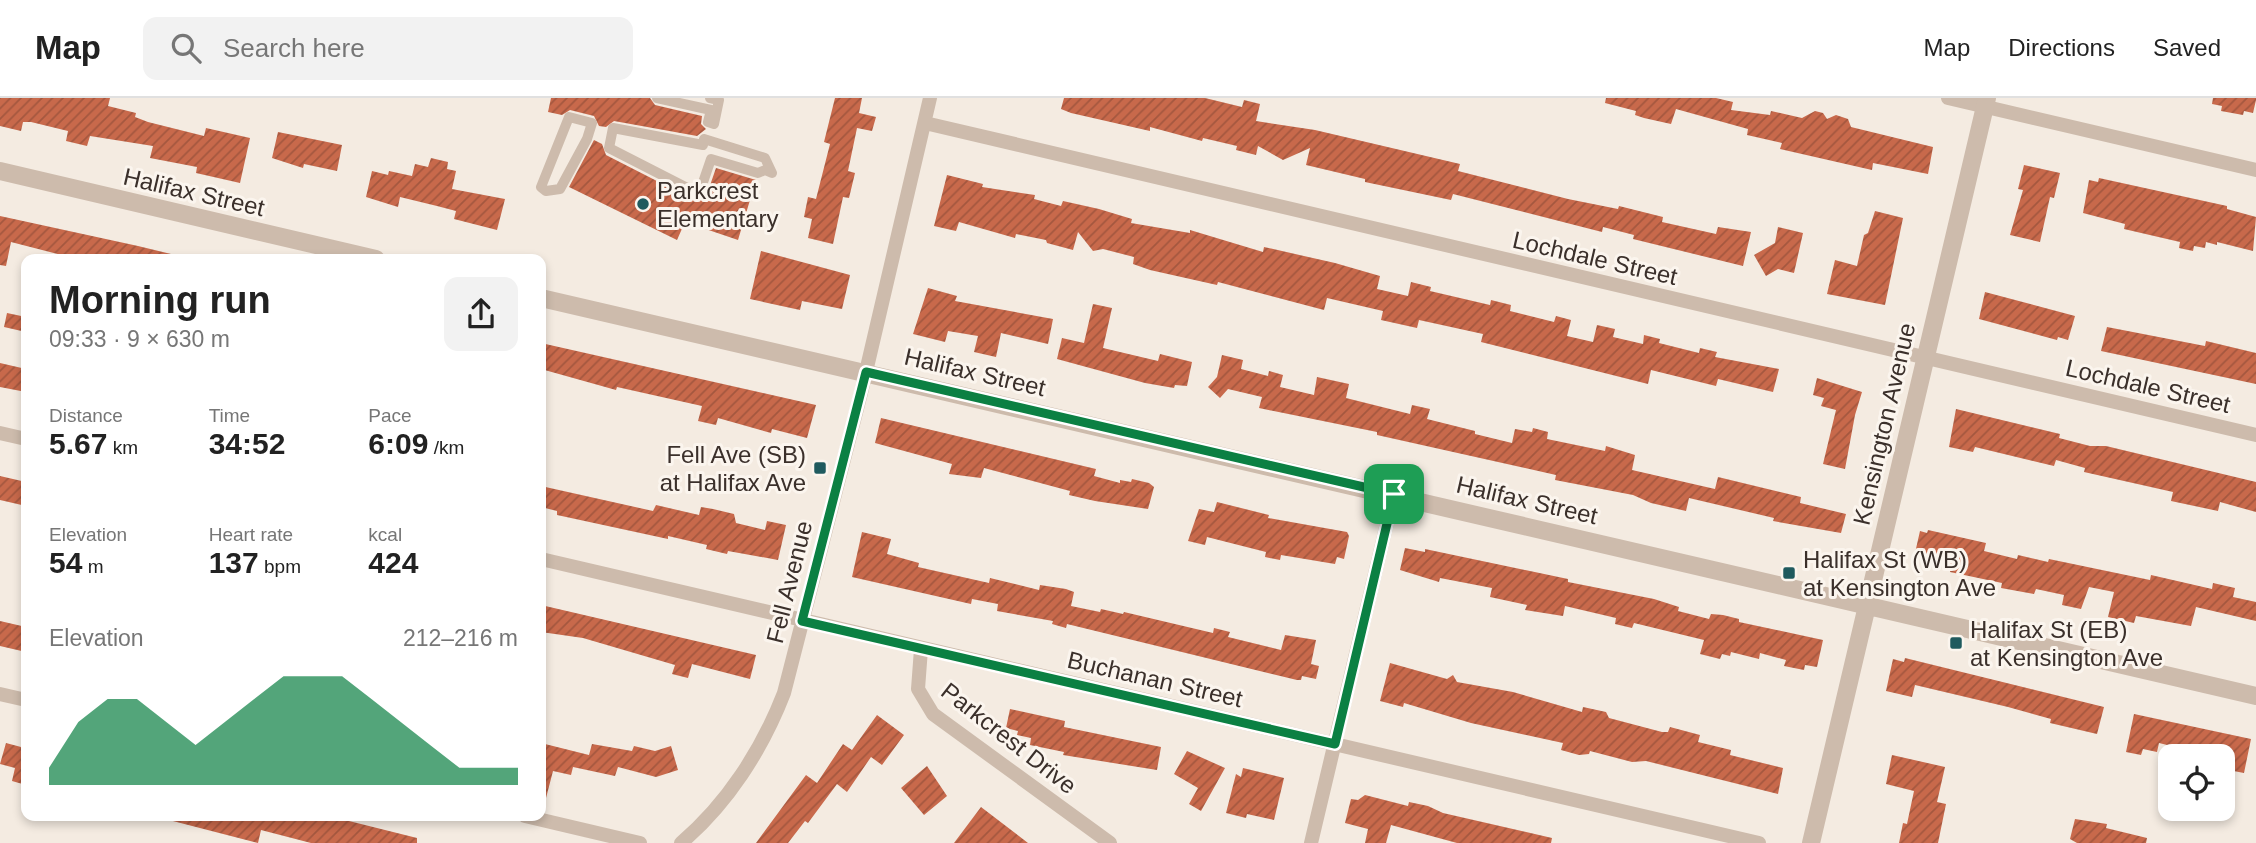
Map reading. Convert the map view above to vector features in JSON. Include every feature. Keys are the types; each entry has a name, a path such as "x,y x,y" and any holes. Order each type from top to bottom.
{"street":[{"path":"657,98 711,110 708,122 714,124 719,100 710,98"},
{"name":"Fell Avenue","path":"681,843 716,807 764,741 784,694 866,372 930,98"},
{"path":"1948,98 1986,102 2256,170"},
{"name":"Kensington Avenue","path":"1811,843 1986,102"},
{"path":"569,117 592,123 587,139 563,184 556,192 546,191 541,187 569,117"},
{"name":"Lochdale Street","path":"925,123 2256,435"},
{"path":"613,128 703,145 704,139 765,158 772,173 765,170 758,173 711,159 698,194 609,148 613,128"},
{"name":"Halifax Street","path":"0,172 334,254"},
{"name":"Halifax Street","path":"546,299 2256,696"},
{"path":"0,433 21,438"},
{"path":"1311,843 1394,494"},
{"name":"Buchanan Street","path":"546,560 1759,843"},
{"name":"Parkcrest Drive","path":"921,649 918,689 933,714 1110,843"},
{"path":"0,694 21,699"},
{"path":"546,821 640,843"}],"building":[{"path":"0,98 110,98 108,106 136,113 135,117 148,122 204,136 206,128 250,138 240,183 196,173 197,167 150,158 153,146 90,136 87,146 66,141 68,131 31,122 23,122 21,131 0,126"},
{"path":"551,98 650,98 655,105 702,116 701,124 706,129 697,136 614,121 606,127 599,126 594,116 570,110 562,115 548,112"},
{"path":"835,98 862,98 859,113 876,117 872,131 857,128 848,171 855,173 849,198 843,197 833,244 808,238 812,219 804,217 808,197 816,199 830,144 824,142"},
{"path":"1064,98 1205,98 1242,107 1244,100 1260,104 1256,121 1315,130 1460,164 1458,171 1568,199 1618,209 1619,206 1663,217 1662,222 1716,234 1718,227 1751,232 1743,266 1633,239 1634,235 1603,227 1602,232 1453,194 1451,200 1365,182 1365,179 1306,165 1310,148 1283,160 1258,146 1256,155 1236,150 1237,146 1203,138 1202,141 1150,127 1150,131 1071,113 1061,109"},
{"path":"1606,98 1716,98 1733,102 1731,110 1770,115 1771,111 1802,118 1815,111 1823,113 1827,119 1836,115 1848,119 1851,127 1933,147 1928,174 1873,163 1872,170 1780,149 1782,143 1747,135 1748,129 1676,109 1671,124 1644,118 1635,115 1636,111 1605,103"},
{"path":"2213,98 2256,100 2253,113 2244,111 2243,115 2221,111 2222,106 2212,104"},
{"path":"278,132 342,145 337,171 304,164 303,168 272,158"},
{"path":"594,140 602,144 606,155 696,201 706,197 716,168 756,180 738,240 685,222 677,240 569,187"},
{"path":"431,158 448,162 447,169 456,171 452,189 505,199 497,230 454,219 456,211 437,206 400,197 398,207 366,197 372,171 388,175 389,171 412,176 415,164 428,167"},
{"path":"2024,165 2060,173 2054,198 2050,197 2040,242 2010,235 2023,190 2018,189"},
{"path":"947,175 983,184 982,187 1035,195 1034,199 1061,206 1063,201 1099,209 1132,219 1131,223 1190,233 1190,230 1263,252 1264,247 1335,263 1380,276 1377,289 1408,296 1411,282 1431,287 1430,291 1490,305 1491,300 1511,305 1510,311 1554,322 1556,316 1571,320 1567,336 1593,342 1597,325 1615,329 1613,337 1643,344 1644,335 1660,339 1659,343 1699,353 1700,348 1717,352 1715,357 1779,369 1773,392 1718,379 1716,386 1651,370 1648,384 1481,342 1483,334 1419,320 1417,328 1381,320 1383,311 1327,298 1324,310 1218,282 1217,285 1150,270 1133,264 1134,257 1103,249 1093,251 1078,232 1073,250 1047,243 1046,240 1016,234 1015,238 959,222 956,231 934,226"},
{"path":"2099,178 2227,206 2227,209 2256,217 2253,251 2217,242 2217,245 2206,242 2205,248 2194,246 2193,251 2179,248 2180,242 2124,229 2125,224 2083,213 2089,180 2098,182"},
{"path":"1875,211 1903,218 1885,305 1827,294 1835,260 1857,266 1864,235 1868,233"},
{"path":"0,216 171,254 58,254 11,242 6,266 0,265"},
{"path":"1778,227 1803,233 1794,273 1778,269 1766,276 1754,255 1775,243"},
{"path":"761,251 850,275 842,309 802,301 800,310 750,299"},
{"path":"928,288 957,296 955,301 1053,319 1048,344 1001,333 996,357 974,352 978,336 948,331 945,342 913,334"},
{"path":"1985,292 2075,316 2068,340 2058,337 2057,340 1979,319"},
{"path":"1093,304 1112,308 1103,348 1158,361 1160,354 1192,362 1187,386 1175,385 1174,388 1145,383 1057,359 1062,338 1084,343"},
{"path":"7,313 21,316 21,331 4,327"},
{"path":"2107,327 2205,346 2206,341 2256,353 2256,384 2101,351"},
{"path":"546,344 816,405 807,438 772,429 771,433 718,418 716,425 698,421 702,406 617,387 616,390 546,370"},
{"path":"1222,355 1243,360 1241,369 1268,376 1269,371 1283,375 1280,387 1314,395 1317,377 1349,384 1346,398 1410,414 1412,405 1430,409 1427,419 1475,431 1475,434 1512,443 1515,429 1532,432 1533,428 1548,432 1547,439 1605,451 1606,446 1635,455 1632,470 1715,489 1718,477 1801,497 1800,503 1846,514 1841,533 1773,521 1774,518 1689,498 1686,511 1651,503 1633,495 1555,480 1556,475 1377,435 1377,432 1259,408 1262,397 1228,389 1220,398 1208,387 1217,377"},
{"path":"0,363 21,368 21,391 0,387"},
{"path":"1817,378 1862,392 1845,469 1823,464 1836,410 1821,406 1824,398 1813,395"},
{"path":"1956,409 2060,434 2059,438 2090,446 2106,446 2256,482 2256,512 2220,502 2218,511 2171,501 2173,492 2084,472 2085,468 2056,460 2054,466 1975,447 1973,452 1949,447"},
{"path":"881,418 1096,469 1094,476 1120,483 1120,480 1131,482 1132,479 1149,483 1154,487 1148,509 1069,495 1070,491 984,468 981,478 949,474 952,464 875,443"},
{"path":"0,476 21,481 21,505 0,500"},
{"path":"546,487 653,511 656,505 699,515 701,507 713,509 734,514 736,523 765,530 767,521 786,525 778,560 728,551 727,554 706,549 707,545 668,536 668,539 557,515 557,511 546,508"},
{"path":"1217,502 1269,515 1268,518 1347,532 1349,536 1344,559 1337,557 1335,564 1281,555 1280,560 1265,557 1266,552 1207,537 1205,545 1188,541 1199,509 1214,512"},
{"path":"1928,530 1986,543 1984,551 2017,559 2018,555 2048,562 2049,559 2150,580 2151,575 2212,589 2213,583 2235,588 2233,597 2256,602 2256,621 2196,607 2191,626 2136,616 2134,623 2108,617 2114,592 2089,587 2081,609 2062,605 2064,595 2036,589 2034,594 2001,588 2002,583 1950,572 1951,564 1915,553 1920,531 1927,533"},
{"path":"862,532 891,539 887,554 919,563 918,567 989,583 990,578 1039,590 1040,585 1066,589 1074,592 1071,606 1100,612 1101,609 1123,614 1124,612 1213,633 1214,628 1230,632 1228,637 1281,650 1285,635 1316,640 1311,664 1319,666 1316,679 1302,676 1301,680 1297,680 1067,624 1066,628 1052,624 1053,621 997,611 998,604 972,599 971,604 852,577"},
{"path":"1405,548 1425,552 1425,549 1568,579 1568,582 1654,599 1679,607 1678,611 1709,619 1711,614 1723,615 1739,619 1739,622 1823,640 1817,667 1805,665 1804,670 1784,666 1786,660 1760,653 1759,659 1731,652 1730,656 1722,654 1720,659 1700,654 1704,640 1634,623 1632,628 1615,624 1616,618 1565,606 1563,616 1525,610 1527,605 1490,597 1492,588 1440,578 1439,582 1400,570"},
{"path":"546,606 756,655 750,679 692,664 688,678 672,674 675,665 583,638 546,633"},
{"path":"0,621 21,626 21,651 0,646"},
{"path":"1905,658 2104,707 2097,734 2050,723 2051,719 2008,707 1915,685 1912,697 1886,691 1893,659 1904,662"},
{"path":"1390,663 1447,679 1453,675 1457,682 1513,692 1582,712 1583,707 1606,712 1609,718 1662,732 1668,732 1670,727 1700,735 1698,742 1731,750 1730,755 1783,768 1778,794 1646,761 1632,762 1590,751 1589,754 1579,755 1561,750 1563,743 1471,723 1404,703 1403,707 1380,701"},
{"path":"1010,709 1065,721 1064,727 1161,747 1157,770 1063,755 1064,752 1030,745 1031,738 1017,735 1018,731 1006,728"},
{"path":"2134,714 2251,739 2244,773 2235,771 2235,744 2159,743 2157,752 2143,749 2141,755 2126,752"},
{"path":"877,715 904,735 882,765 871,757 847,792 837,784 808,823 805,821 788,843 756,843 806,775 817,783 843,744 852,750"},
{"path":"6,743 21,747 21,784 12,781 15,768 0,764"},
{"path":"546,744 589,755 592,744 632,751 634,746 655,751 671,746 678,770 656,777 618,767 615,776 573,767 571,775 553,771 546,798"},
{"path":"1187,751 1225,768 1201,811 1189,804 1198,788 1174,774"},
{"path":"1892,755 1945,767 1937,802 1946,804 1938,843 1899,843 1903,823 1907,824 1914,791 1886,784"},
{"path":"927,766 947,796 924,815 901,788"},
{"path":"1243,768 1284,778 1274,820 1226,813 1236,774 1241,777"},
{"path":"1365,795 1408,806 1409,802 1428,806 1443,813 1552,838 1551,843 1457,843 1391,825 1386,843 1365,843 1368,829 1345,823 1351,799 1358,800"},
{"path":"981,807 1028,843 954,843"},
{"path":"2075,819 2107,824 2106,828 2147,838 2146,843 2077,843 2070,839"},
{"path":"173,821 349,821 417,838 417,843 311,843 261,830 258,843"}],"place":[{"name":"Parkcrest Elementary","path":"643,204"},
{"name":"Fell Ave (SB) at Halifax Ave","path":"820,468"},
{"name":"Halifax St (WB) at Kensington Ave","path":"1789,573"},
{"name":"Halifax St (EB) at Kensington Ave","path":"1956,643"}],"route":[{"path":"866,372 1394,494 1335,744 802,621 866,372"}]}
